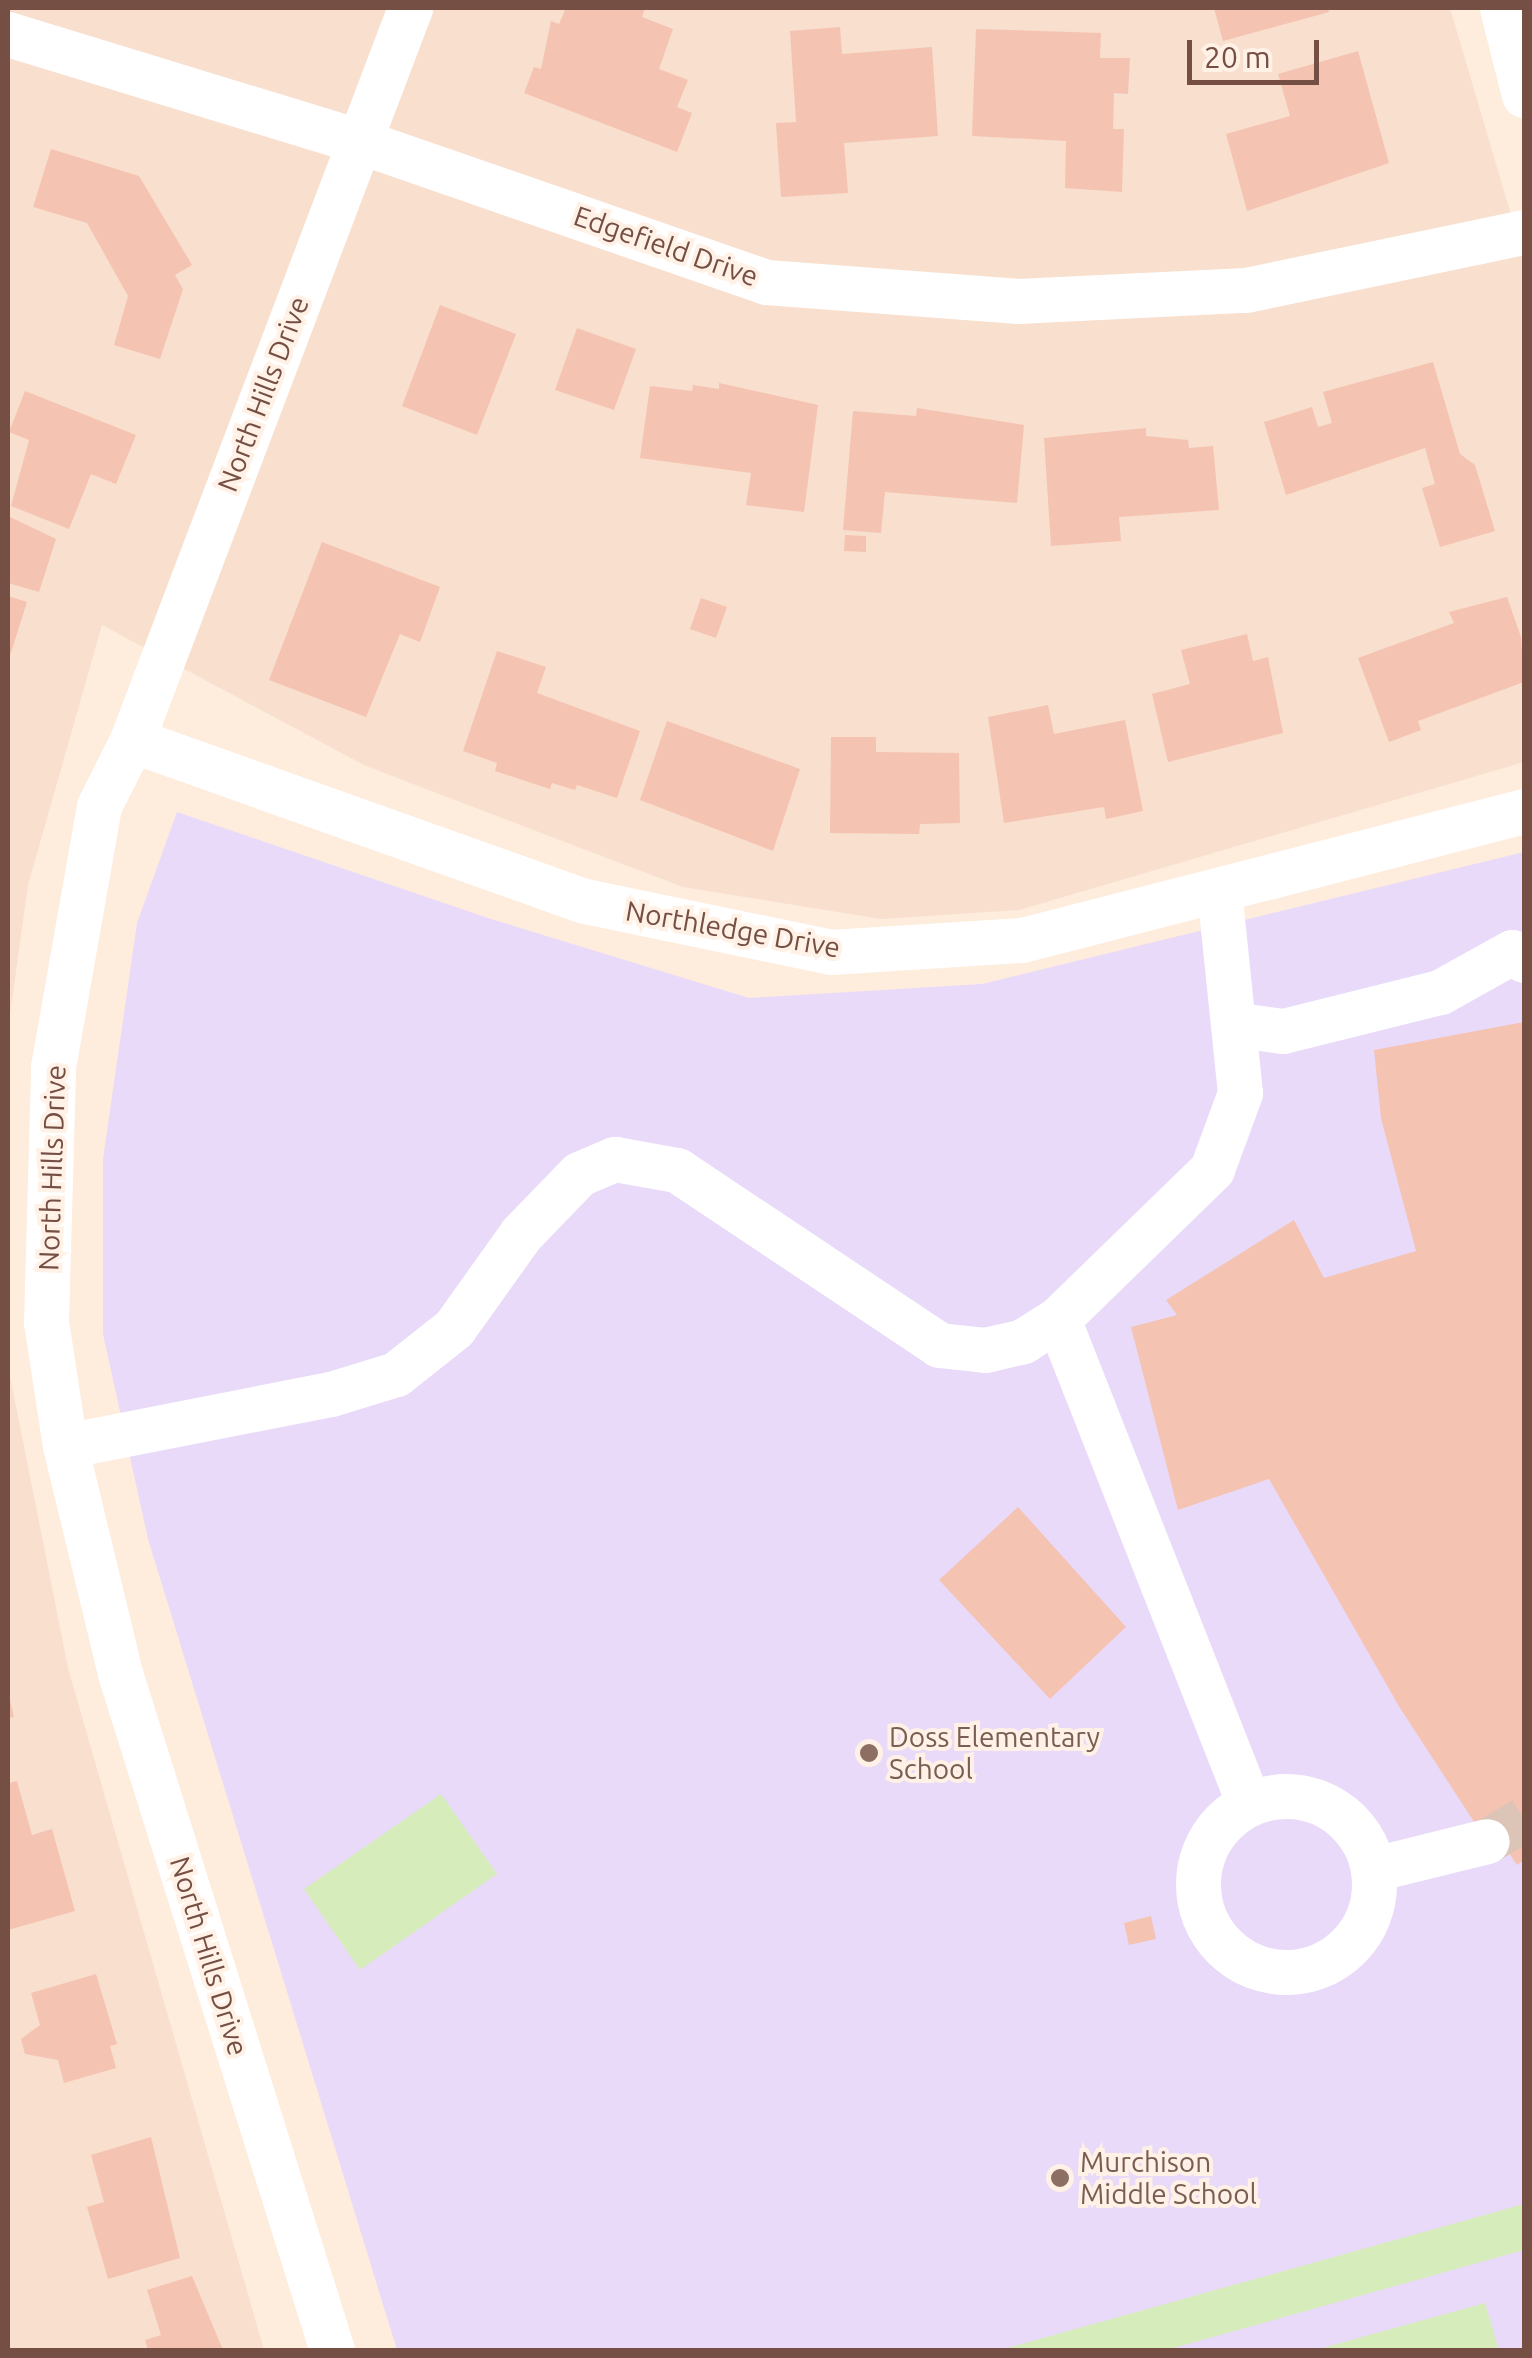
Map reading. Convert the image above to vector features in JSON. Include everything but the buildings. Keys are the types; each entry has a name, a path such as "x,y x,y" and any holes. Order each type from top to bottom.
{"street":[{"name":"North Hills Drive","path":"332,2350 120,1673 64,1446 46,1322 53,1067 99,806 132,740 410,8"},
{"path":"1502,8 1524,95"},
{"name":"Edgefield Drive","path":"8,34 359,141 766,282 1018,302 1246,290 1524,232"},
{"name":"Northledge Drive","path":"132,740 585,901 832,952 1022,940 1524,811"},
{"path":"64,1446 330,1394 396,1374 454,1328 521,1234 580,1174 615,1159 677,1170 938,1345 985,1350 1023,1341 1058,1319 1180,1208 1212,1169 1240,1093 1238,1025 1219,891"},
{"path":"1238,1025 1283,1030 1440,992 1512,952 1524,960"},
{"path":"1058,1319 1249,1804"},
{"path":"1290,1795 1319,1801 1354,1829 1374,1869 1374,1899 1348,1949 1298,1972 1243,1961 1205,1920 1198,1893 1200,1862 1212,1835 1249,1804 1290,1795"},
{"path":"1374,1869 1486,1841"}],"shaded area":[{"path":"8,8 1450,8 1524,259 1524,762 1019,910 881,919 683,887 366,766 102,625 28,885 8,1029"},
{"name":"Doss Elementary School","path":"177,812 491,919 749,998 982,984 1524,852 1524,2350 397,2350 148,1539 103,1334 103,1159 137,923"},
{"path":"8,1366 68,1668 264,2350 8,2350"}],"green space":[{"path":"441,1794 497,1874 360,1970 304,1889"},
{"path":"1524,2204 1524,2250 1166,2350 1000,2350"},
{"path":"1485,2303 1499,2350 1315,2350"}],"tunnel":[{"path":"1487,1841 1524,1819"}],"place":[{"name":"Doss Elementary School","path":"869,1753"},
{"name":"Murchison Middle School","path":"1060,2178"}]}
